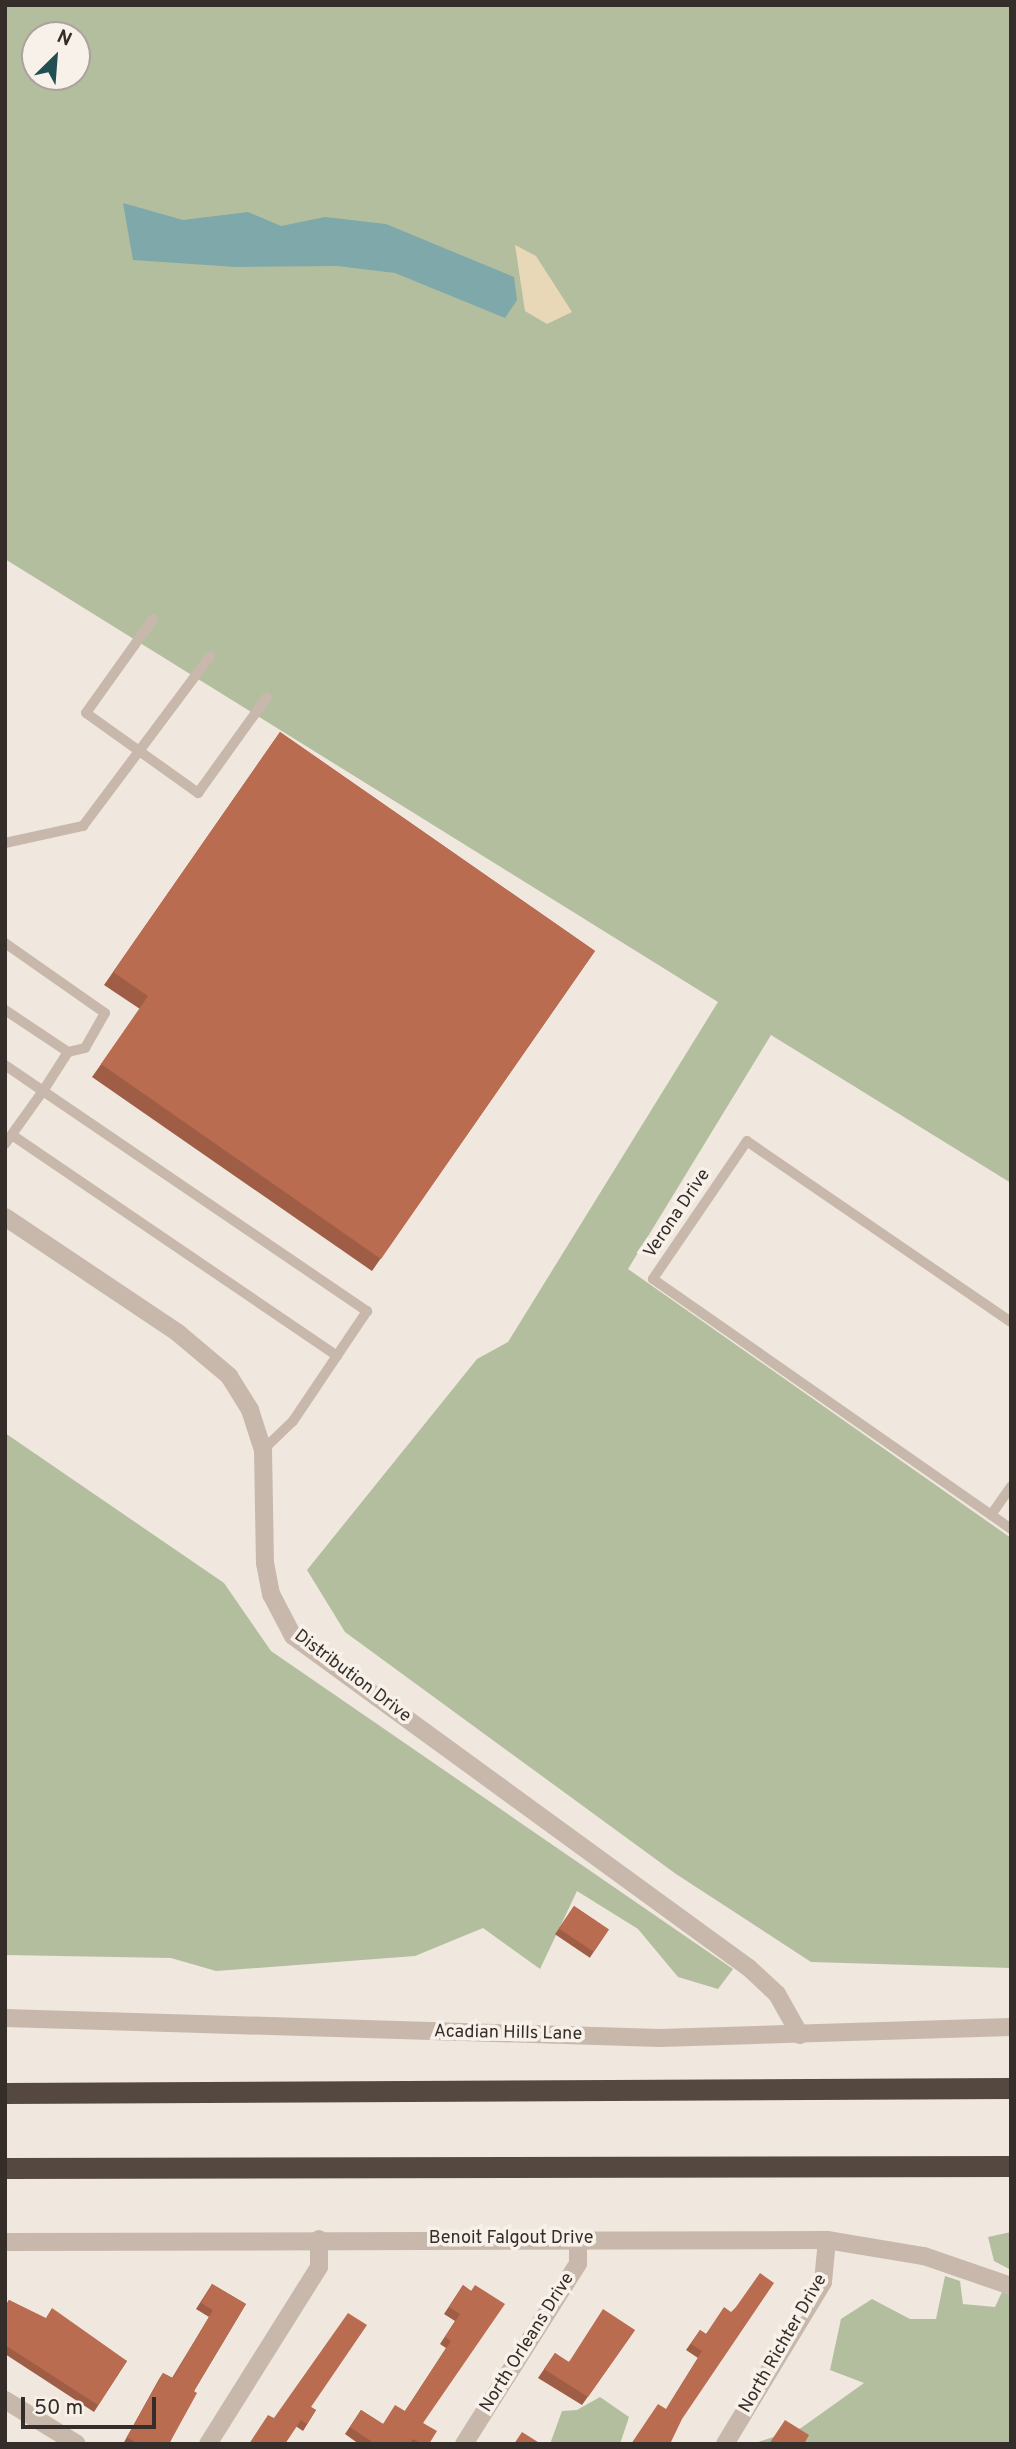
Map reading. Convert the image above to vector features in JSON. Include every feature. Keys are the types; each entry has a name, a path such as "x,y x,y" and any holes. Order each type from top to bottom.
{"highway":[{"path":"5,2094 1011,2088"},
{"path":"962,2166 1011,2174"},
{"path":"5,2168 1011,2166"}],"street":[{"name":"Distribution Drive","path":"5,1217 206,1355 240,1393 263,1450 265,1563 271,1594 293,1636 748,1968 777,1994 800,2035"},
{"name":"Acadian Hills Lane","path":"5,2018 660,2038 1011,2027"},
{"name":"Benoit Falgout Drive","path":"5,2242 319,2239 827,2240 924,2256 1011,2286"},
{"path":"208,2444 319,2267 319,2239"},
{"name":"North Orleans Drive","path":"464,2444 578,2264 578,2239"},
{"name":"North Richter Drive","path":"725,2444 823,2282 827,2240"},
{"path":"5,2400 77,2444"}],"lane":[{"path":"153,619 86,713 198,793 267,696"},
{"path":"5,843 83,827 210,656"},
{"path":"5,943 105,1013 85,1048 68,1052 5,1144"},
{"path":"5,1010 68,1052"},
{"path":"5,1065 367,1311 293,1421 263,1450"},
{"path":"12,1135 337,1356"},
{"name":"Verona Drive","path":"1011,1322 747,1140 653,1279 1011,1529"},
{"path":"991,1515 1011,1486"}],"green space":[{"path":"5,5 1011,5 1011,1183 771,1035 628,1269 1011,1538 1011,1968 811,1962 676,1874 345,1632 307,1570 477,1359 508,1342 718,1002 5,559"},
{"path":"5,1433 224,1583 271,1651 733,1969 718,1989 678,1977 638,1929 577,1891 540,1969 483,1928 415,1956 216,1971 171,1958 5,1955"},
{"path":"1011,2232 1011,2270 994,2261 988,2237"},
{"path":"945,2276 960,2281 963,2304 995,2307 1002,2292 1011,2295 1011,2444 752,2444 801,2428 864,2383 830,2370 841,2319 872,2299 910,2319 936,2319"},
{"path":"600,2397 629,2417 620,2444 550,2444 562,2411 577,2410"}],"sand":[{"path":"515,245 536,256 572,312 547,324 525,311"}],"water":[{"path":"123,203 183,220 248,212 281,226 325,217 386,224 514,277 517,300 505,318 395,273 337,266 236,267 133,260"}],"building":[{"path":"280,732 595,951 381,1259 101,1064 148,996 113,972"},
{"path":"574,1906 609,1929 594,1952 559,1928"},
{"path":"760,2273 774,2283 682,2419 670,2444 631,2444 658,2404 666,2409 702,2351 691,2344 700,2330 706,2334 724,2307 731,2312"},
{"path":"212,2284 246,2304 194,2391 197,2393 169,2444 138,2444 127,2437 163,2373 173,2378 213,2310 201,2303"},
{"path":"463,2285 471,2291 475,2285 505,2304 423,2423 437,2431 429,2444 421,2444 413,2439 410,2444 369,2444 371,2441 350,2427 361,2410 383,2424 395,2405 405,2411 451,2341 445,2337 460,2314 449,2307"},
{"path":"9,2300 46,2318 52,2308 127,2361 98,2405 5,2345 5,2308"},
{"path":"603,2309 635,2330 588,2397 544,2369 555,2353 569,2362"},
{"path":"348,2313 367,2325 311,2407 316,2410 307,2424 301,2420 285,2444 249,2444 268,2415 274,2418"},
{"path":"785,2420 809,2435 804,2444 769,2444"},
{"path":"522,2432 541,2444 514,2444"}]}
